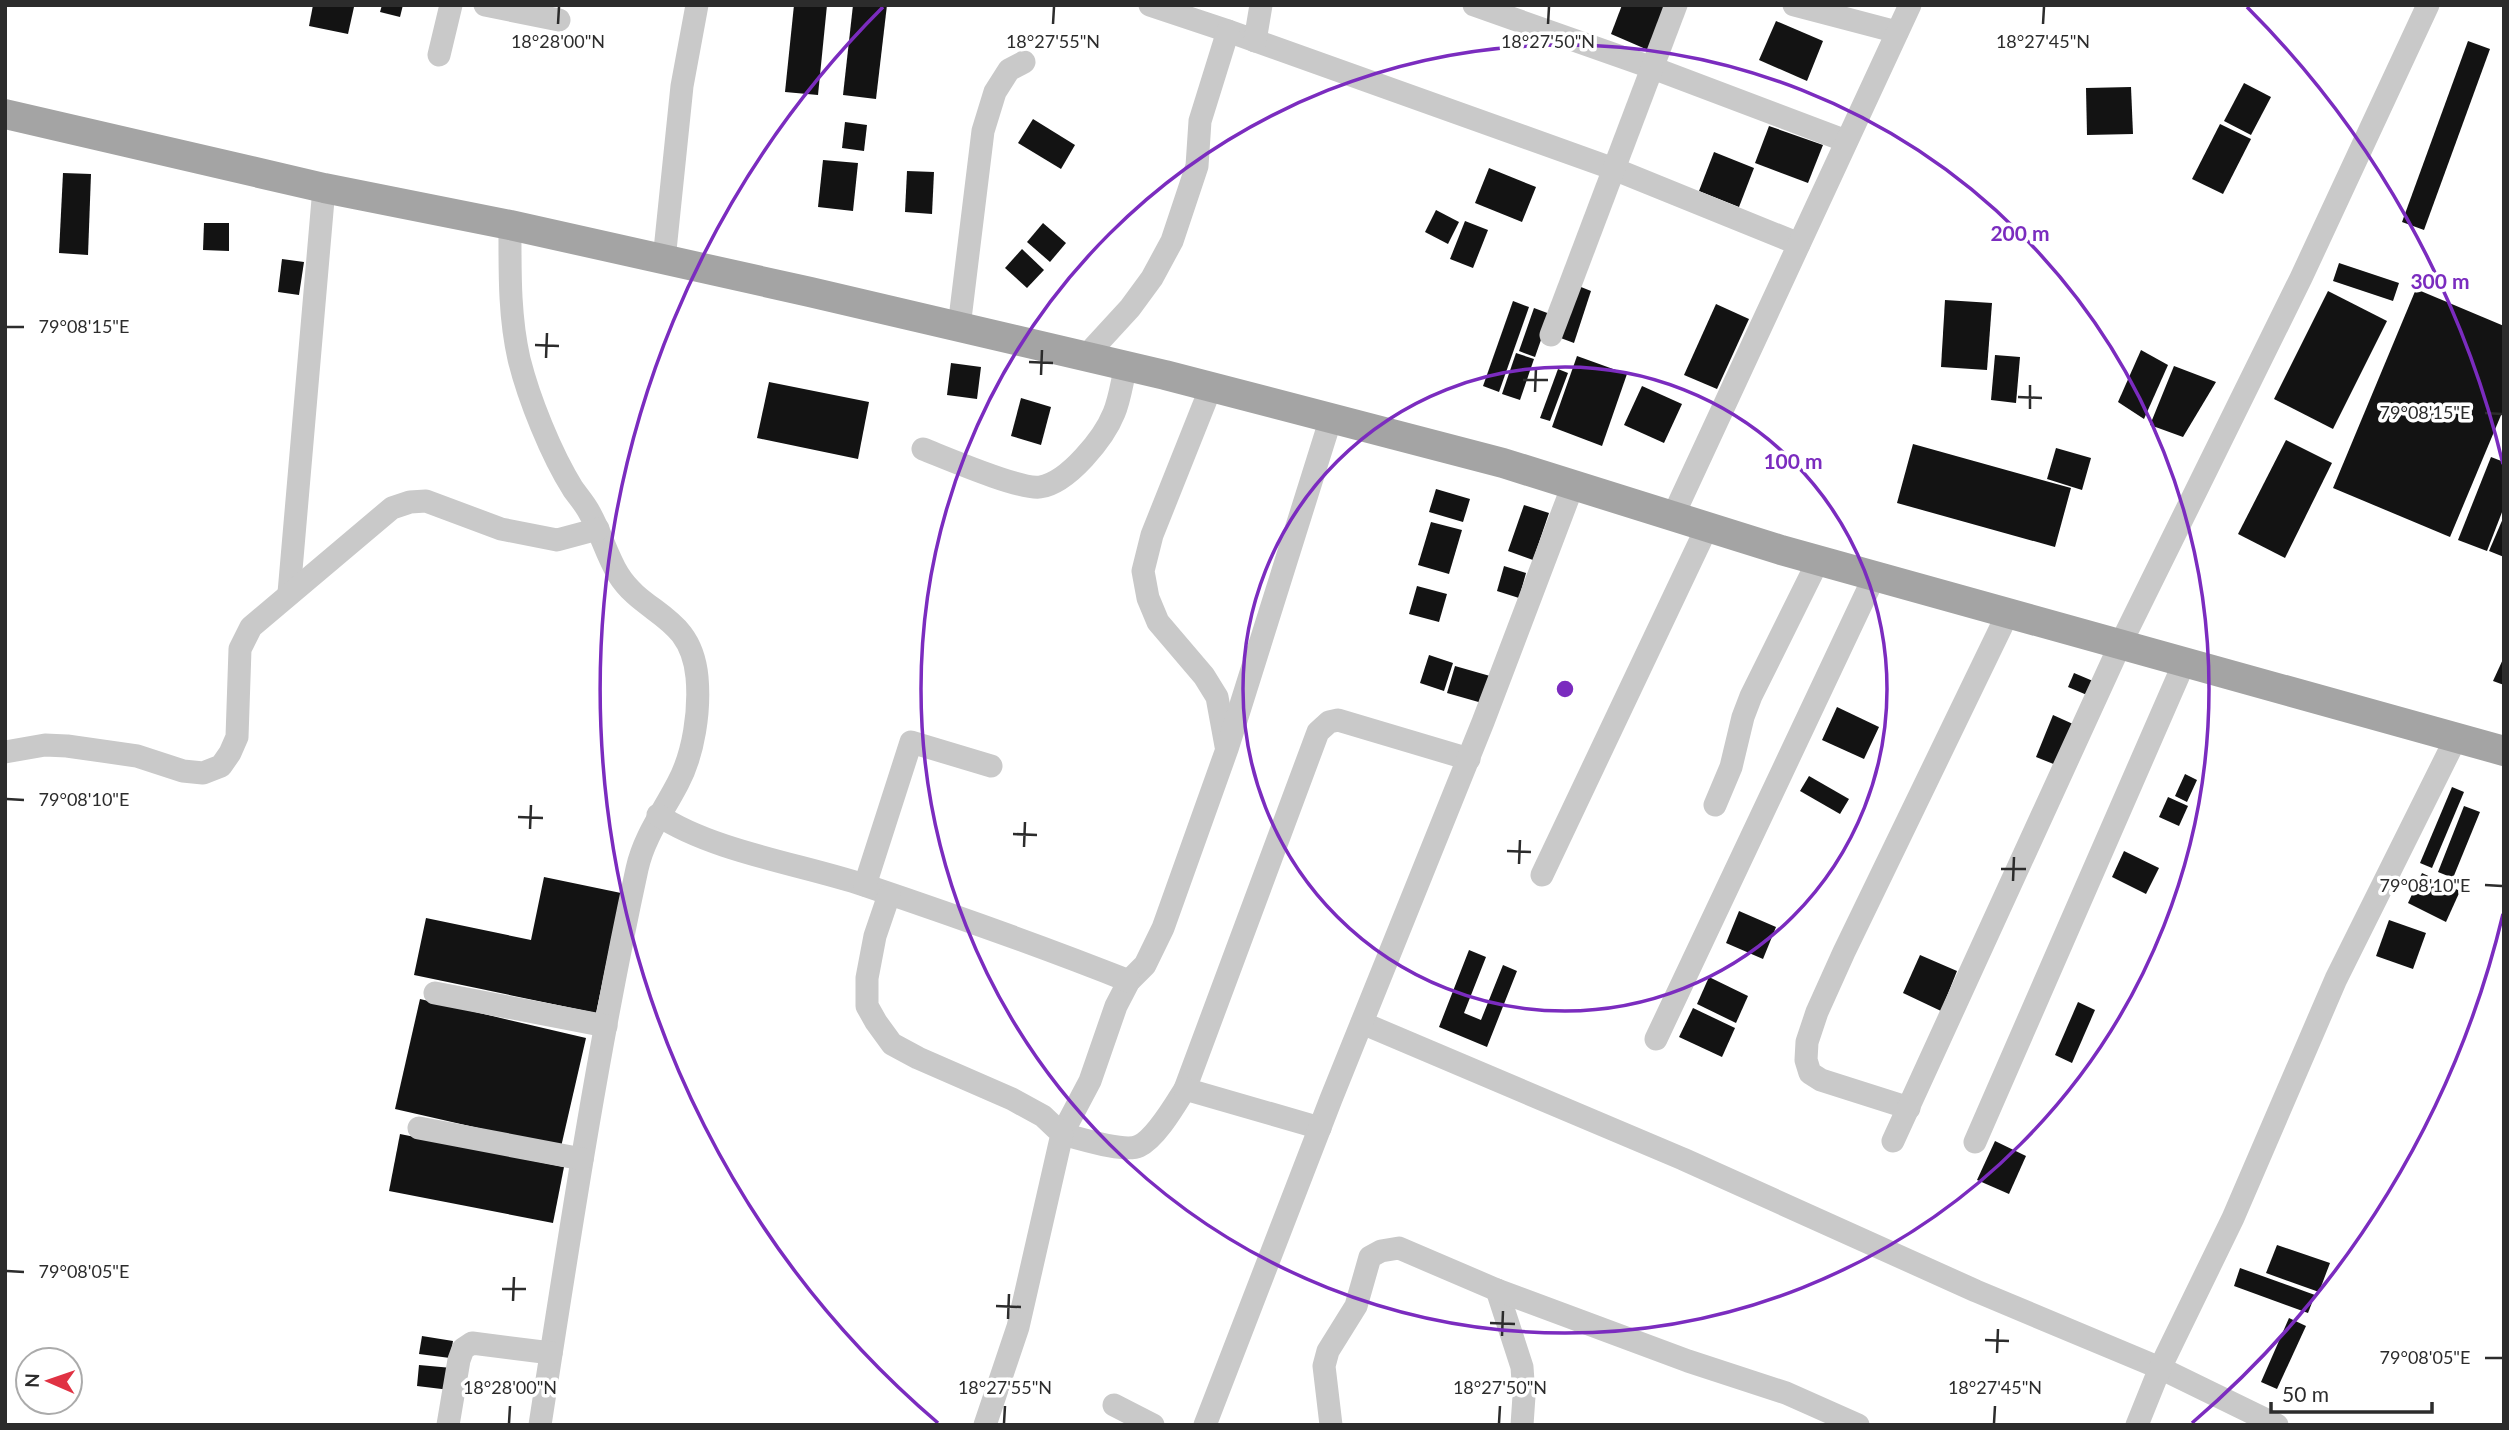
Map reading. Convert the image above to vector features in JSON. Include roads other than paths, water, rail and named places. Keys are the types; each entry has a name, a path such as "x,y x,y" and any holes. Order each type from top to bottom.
{"main road":[{"path":"5,114 324,188 510,225 1211,387 1503,463 1818,561 2504,751"}],"street":[{"path":"439,55 451,5"},
{"path":"485,5 559,20"},
{"path":"664,260 682,86 697,5"},
{"path":"1150,5 1614,169 1799,244"},
{"path":"1255,41 1261,5"},
{"path":"1474,5 1653,68 1846,141"},
{"path":"1551,335 1676,5"},
{"path":"1794,5 1897,32"},
{"path":"1673,516 1910,5"},
{"path":"1893,1141 2120,645 2301,278 2428,5"},
{"path":"1085,357 1130,308 1152,278 1172,241 1197,166 1200,121 1228,31"},
{"path":"959,327 983,131 995,92 1009,70 1024,62"},
{"path":"289,593 324,188"},
{"path":"510,225 510,288 519,360 545,433 572,487 598,529 619,576 645,602 674,622 692,652 697,678 696,719 692,743 679,782 658,815 638,865 582,1159 540,1425"},
{"path":"923,449 1018,484 1039,487 1056,481 1073,469 1096,442 1114,413 1126,366"},
{"path":"1211,387 1152,535 1143,571 1148,598 1158,622 1204,676 1217,697 1227,749"},
{"path":"985,1425 1018,1327 1062,1134 1090,1081 1116,1006 1129,981 1145,965 1163,929 1227,749 1331,418"},
{"path":"1205,1425 1320,1128 1469,759 1573,485"},
{"path":"5,752 45,745 67,746 137,756 183,771 203,773 221,766 237,737 240,649 251,627 392,508 410,502 426,501 501,528 557,540 598,529"},
{"path":"1542,875 1707,527"},
{"path":"1715,805 1731,767 1751,696 1818,561"},
{"path":"1656,1039 1875,575"},
{"path":"1909,1108 1821,1080 1810,1073 1806,1060 1807,1042 1843,952 2008,614"},
{"path":"1975,1142 2184,663"},
{"path":"888,895 875,936 867,978 867,1006 892,1044 1012,1099 1043,1116 1062,1134 1128,1148 1140,1146 1169,1115 1185,1089 1318,732 1329,722 1338,720 1469,759"},
{"path":"2137,1425 2160,1368 2233,1218 2336,979 2456,738"},
{"path":"865,886 911,742 991,766"},
{"path":"658,815 676,828 949,913 1129,981"},
{"path":"435,993 606,1026"},
{"path":"1362,1023 1683,1159 1976,1291 2160,1368 2277,1425"},
{"path":"1185,1089 1320,1128"},
{"path":"419,1128 582,1159"},
{"path":"1331,1425 1324,1366 1328,1351 1356,1306 1370,1257 1381,1251 1399,1248 1497,1290 1688,1361 1786,1393 1858,1425"},
{"path":"1497,1290 1522,1367 1522,1425"},
{"path":"449,1425 463,1349 472,1343 551,1353"},
{"path":"1114,1405 1153,1425"}]}
